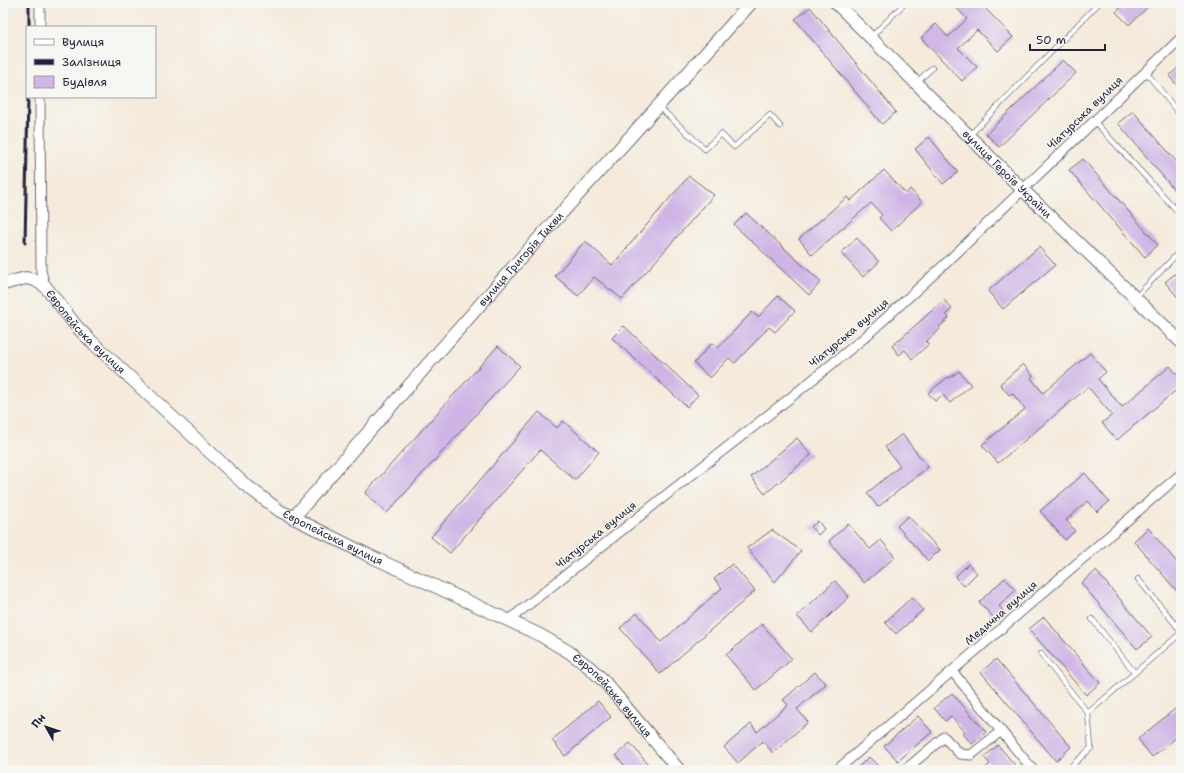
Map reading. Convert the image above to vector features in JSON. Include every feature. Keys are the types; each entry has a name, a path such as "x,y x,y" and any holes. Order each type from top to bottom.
{"street":[{"path":"40,3 40,26"},
{"name":"вулиця Григорія Тикви","path":"293,518 520,258 751,3"},
{"name":"вулиця Героїв України","path":"836,3 1023,190 1181,342"},
{"name":"Чіатурська вулиця","path":"509,620 865,337 934,275 1181,38"},
{"path":"40,98 41,271 44,286"},
{"name":"Європейська вулиця","path":"5,284 26,278 35,280 44,286 90,342 243,484 269,504 293,518 368,555 540,635 589,666 603,680 679,770"},
{"name":"Медична вулиця","path":"837,770 1181,474"},
{"path":"952,671 1033,770"},
{"path":"905,770 944,737 960,754 971,755 1001,731"}],"lane":[{"path":"870,37 905,3"},
{"path":"969,136 1098,3"},
{"path":"916,83 932,68"},
{"path":"1146,72 1181,116"},
{"path":"658,106 705,149 721,134 734,147 770,115 780,126"},
{"path":"1094,121 1181,215"},
{"path":"1136,298 1181,250"},
{"path":"1088,713 1181,632 1138,579"},
{"path":"1092,619 1135,673"},
{"path":"1041,654 1088,713 1091,748 1066,770"}],"building":[{"path":"952,3 980,3 1013,37 998,51 977,30 958,48 977,67 962,81 921,38 936,24 948,37 967,19"},
{"path":"1125,3 1152,3 1129,25 1116,12"},
{"path":"810,7 896,112 882,124 795,19"},
{"path":"1063,60 1076,73 999,147 986,134"},
{"path":"1181,65 1181,90 1169,76"},
{"path":"1133,111 1181,167 1181,198 1118,123"},
{"path":"929,137 958,172 943,184 915,149"},
{"path":"1083,159 1158,245 1145,257 1069,170"},
{"path":"884,170 906,194 910,189 922,202 891,231 879,218 882,215 871,203 812,255 799,239 847,197 850,201"},
{"path":"689,176 714,195 622,299 594,277 578,296 555,276 585,241 612,265"},
{"path":"746,213 821,282 809,295 734,225"},
{"path":"857,238 879,262 863,277 841,253"},
{"path":"1039,247 1055,265 1003,309 988,291"},
{"path":"1181,269 1181,301 1165,282"},
{"path":"778,296 795,311 775,332 769,327 735,363 729,358 710,378 694,363 712,343 718,348 752,312 758,317"},
{"path":"944,300 952,309 946,314 949,318 926,342 929,344 912,359 905,350 899,355 892,346"},
{"path":"624,326 698,395 687,407 612,338"},
{"path":"498,346 520,366 387,513 365,493"},
{"path":"1090,353 1106,372 1098,379 1122,407 1170,366 1181,379 1181,386 1117,440 1102,423 1112,415 1088,387 998,463 982,445 1025,409 1012,393 1009,395 1000,384 1023,364 1033,376 1031,378 1043,393"},
{"path":"959,371 971,385 950,403 943,395 935,401 928,393 948,377 950,378"},
{"path":"539,412 557,428 563,421 599,452 575,480 540,450 450,553 431,537"},
{"path":"902,434 928,467 878,507 867,493 900,466 885,447"},
{"path":"797,438 811,455 765,494 751,477"},
{"path":"1085,473 1109,502 1097,512 1088,501 1066,520 1075,531 1065,540 1040,511"},
{"path":"908,516 940,550 928,561 897,526"},
{"path":"818,521 824,529 818,535 811,527"},
{"path":"848,524 870,549 881,540 895,557 864,583 829,541"},
{"path":"1148,528 1181,567 1181,596 1134,541"},
{"path":"772,530 801,551 775,582 747,548"},
{"path":"732,564 755,591 660,674 620,628 637,613 661,642 722,588 714,579"},
{"path":"968,564 977,573 964,586 955,577"},
{"path":"1096,571 1152,637 1137,649 1081,583"},
{"path":"1005,578 1016,590 999,606 1003,611 995,619 979,602"},
{"path":"835,581 849,597 812,632 797,616"},
{"path":"912,597 923,610 896,634 885,622"},
{"path":"1044,617 1100,683 1086,695 1029,629"},
{"path":"762,624 792,659 756,690 726,655"},
{"path":"996,659 1071,747 1056,761 981,672"},
{"path":"815,672 826,684 797,709 808,722 773,753 763,741 738,763 724,747 751,724 757,732 788,705 783,700"},
{"path":"952,693 986,732 972,744 963,734 965,732 951,716 945,721 934,708"},
{"path":"598,701 611,717 565,756 552,740"},
{"path":"1181,704 1181,734 1152,757 1138,739"},
{"path":"918,716 932,732 898,761 884,746"},
{"path":"630,743 653,770 628,770 616,755"},
{"path":"998,745 1019,770 983,770 990,764 984,757"},
{"path":"869,757 882,770 855,770"}],"railway":[{"path":"29,3 29,26"},
{"path":"25,243 28,98"}]}
